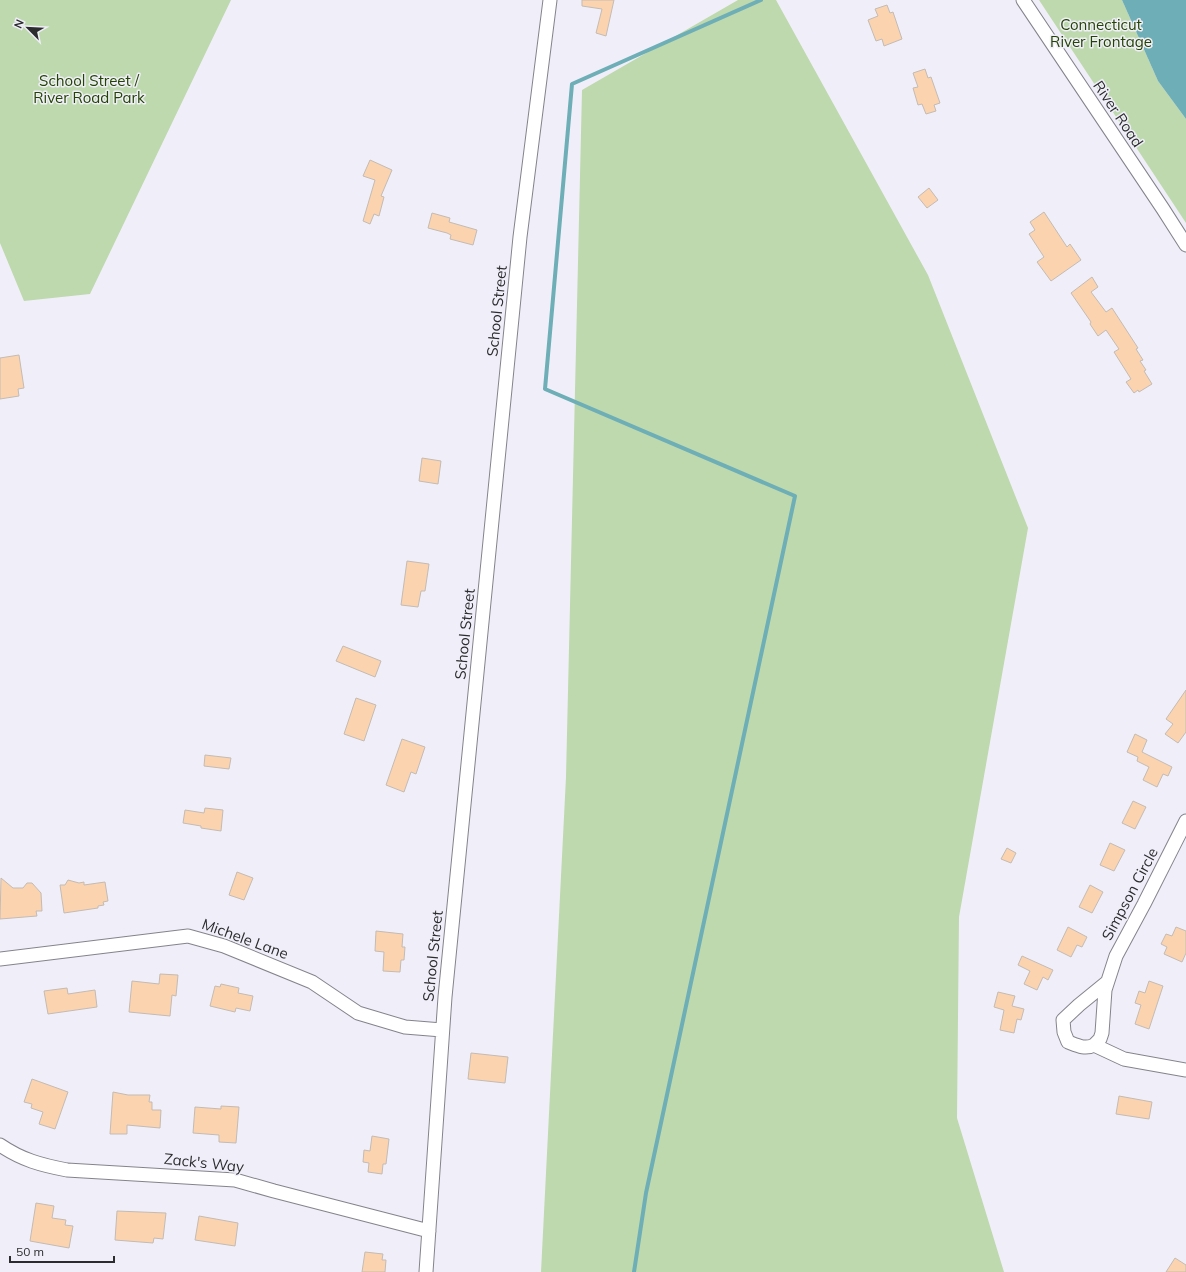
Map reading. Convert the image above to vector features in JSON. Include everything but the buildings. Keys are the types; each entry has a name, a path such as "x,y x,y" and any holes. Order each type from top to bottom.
{"street":[{"name":"School Street","path":"426,1272 442,1030 520,237 550,0"},
{"name":"River Road","path":"1023,0 1186,245"},
{"name":"Simpson Circle","path":"1094,1045 1100,1039 1102,1033 1103,1003 1106,983 1116,956 1186,821"},
{"name":"Michele Lane","path":"0,959 188,936 224,946 312,982 358,1013 405,1027 442,1030"},
{"path":"1106,983 1079,1004 1063,1020 1064,1032 1068,1042 1079,1047 1090,1047 1094,1045 1124,1059 1186,1070"},
{"name":"Zack's Way","path":"0,1145 12,1153 41,1165 67,1170 235,1180 429,1231"}],"green space":[{"name":"School Street / River Road Park","path":"0,0 231,0 90,294 24,301 0,243"},
{"path":"738,0 776,0 928,275 1028,528 959,917 957,1118 1004,1272 541,1272 566,777 582,90"},
{"name":"Connecticut River Frontage","path":"1039,0 1122,0 1158,81 1186,119 1186,223"}],"water":[{"path":"1122,0 1186,0 1186,119 1158,81"}],"waterway":[{"path":"634,1272 646,1193 795,496 545,389 572,84 761,0"}]}
